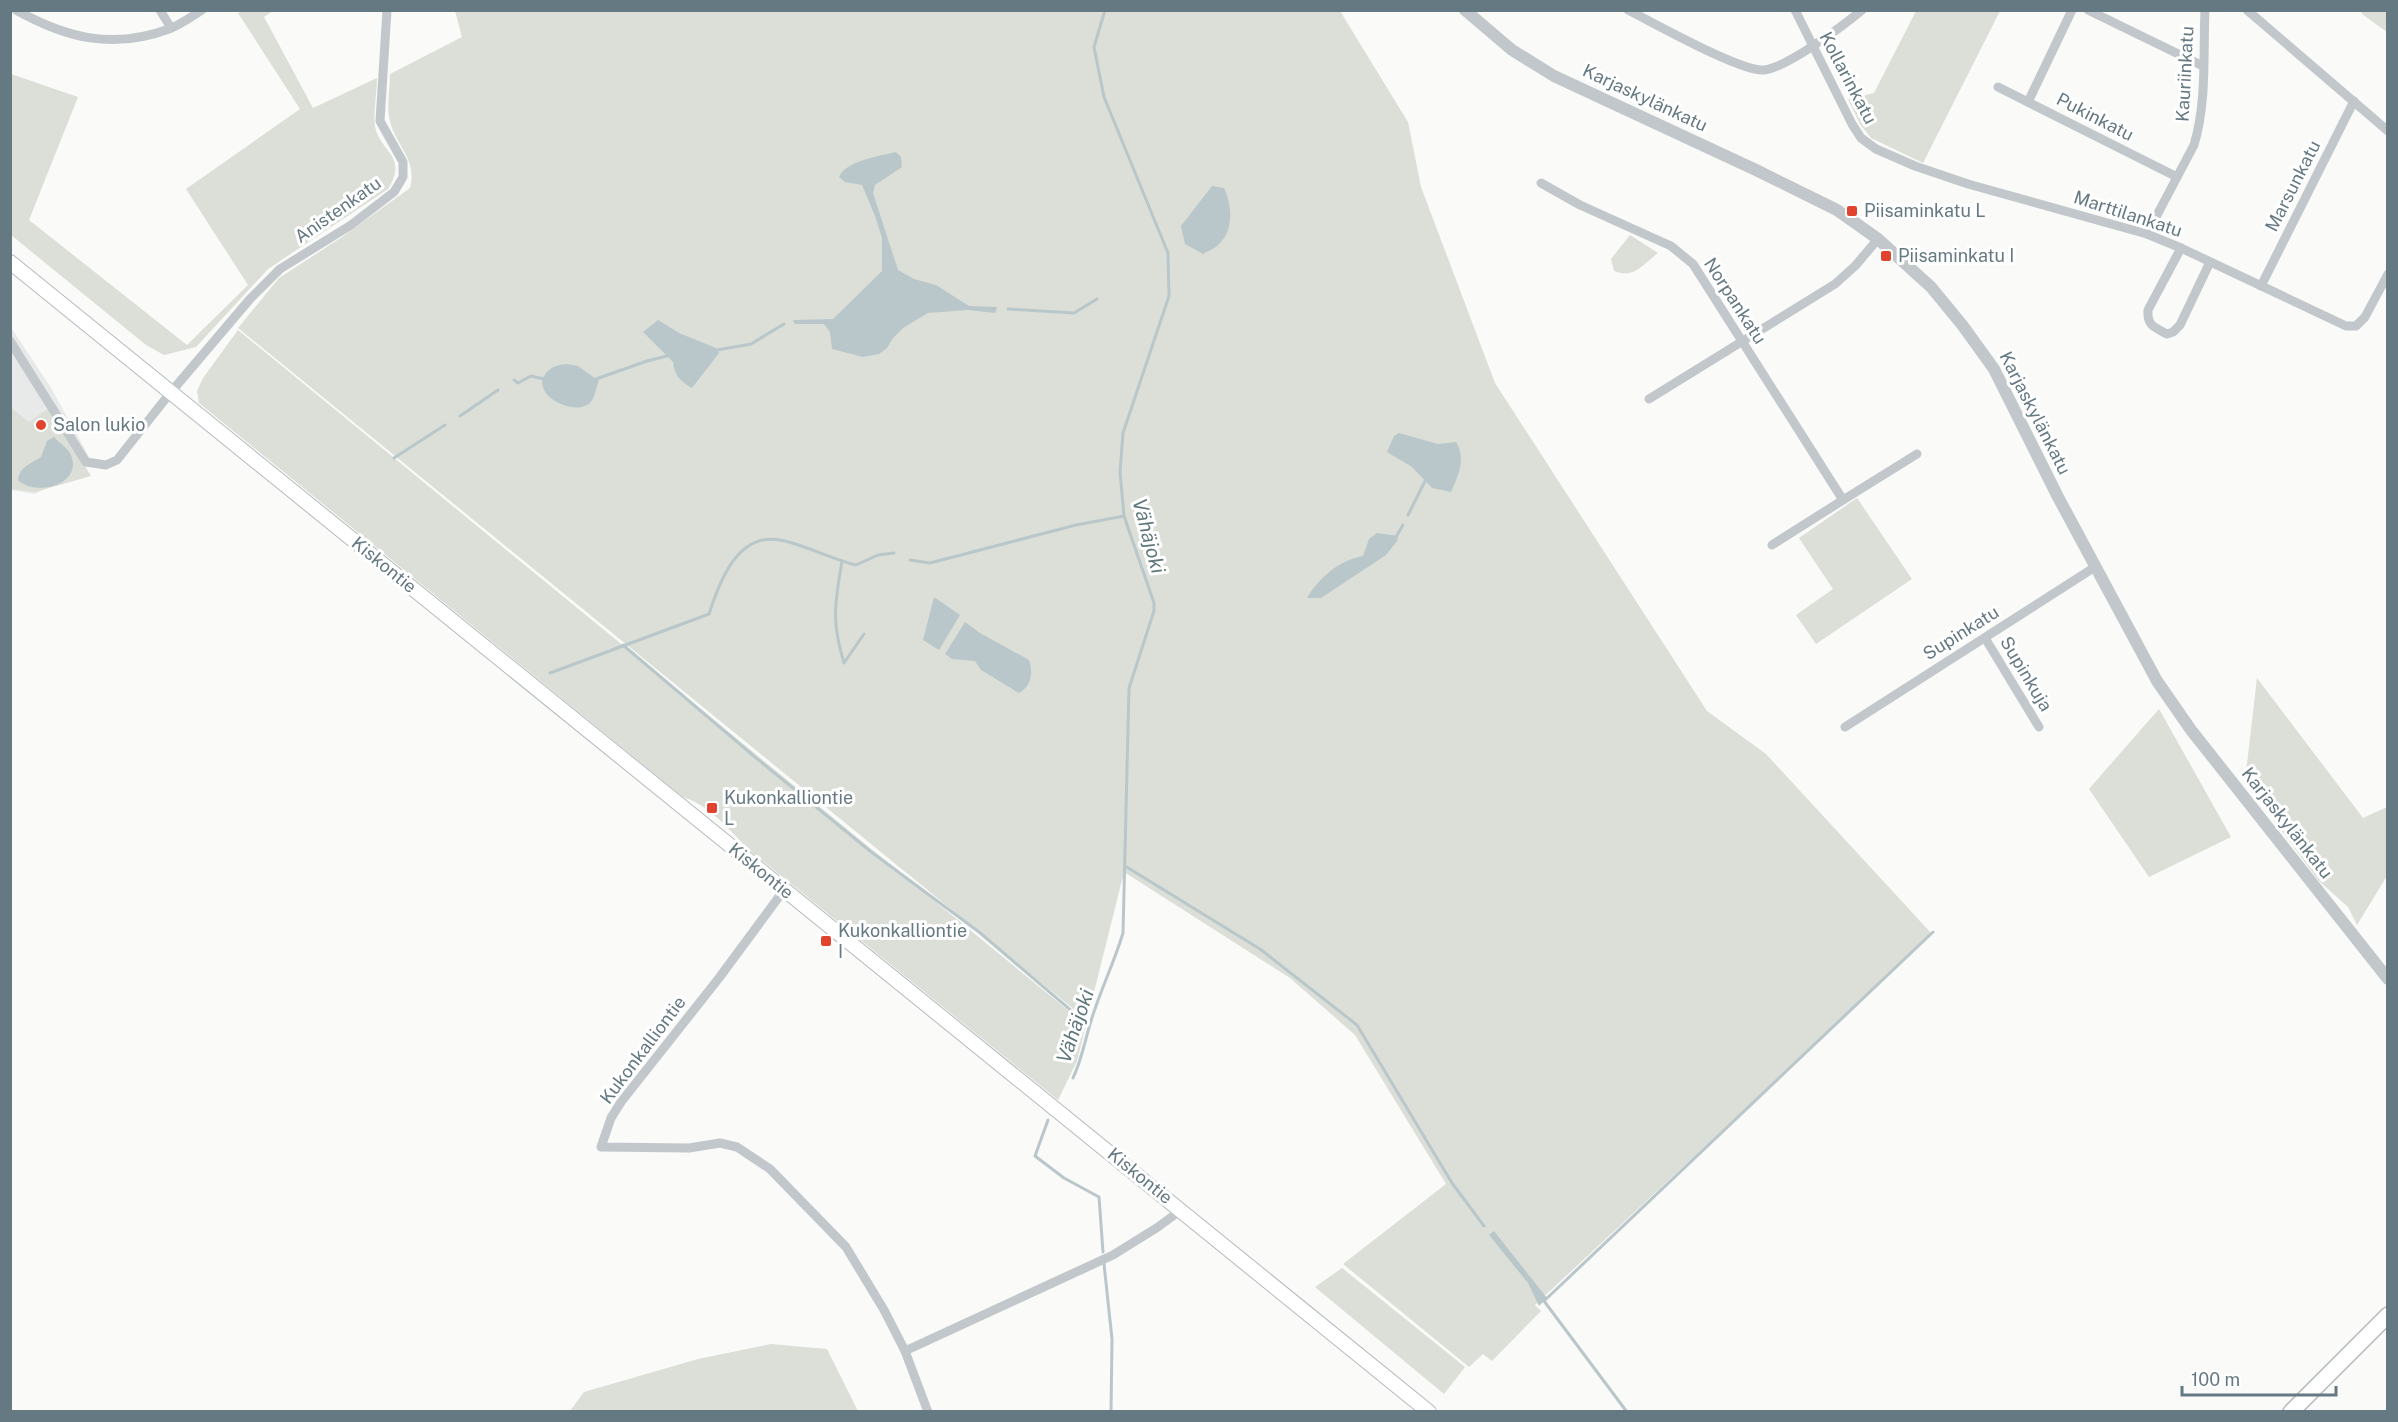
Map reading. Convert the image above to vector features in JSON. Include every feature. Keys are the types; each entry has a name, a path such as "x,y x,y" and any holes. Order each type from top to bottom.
{"main road":[{"name":"Kiskontie","path":"10,262 1429,1412"},
{"path":"2291,1412 2388,1315"}],"street":[{"path":"16,10 46,27 86,39 130,39 171,28 202,10"},
{"path":"160,10 171,28"},
{"name":"Anistenkatu","path":"10,341 86,462 106,465 117,460 250,299 280,269 351,225 394,192 403,177 403,162 380,121 387,10"},
{"name":"Karjaskylänkatu","path":"1465,10 1512,50 1554,76 1817,200 1847,217 1878,240 1931,287 1994,369 2095,567 2157,681 2191,730 2388,979"},
{"path":"1628,10 1739,65 1757,70 1770,69 1787,62 1862,10"},
{"name":"Kollarinkatu","path":"1795,10 1840,103 1858,133 1876,149 1915,166"},
{"path":"2028,102 2072,10"},
{"path":"2088,10 2203,66"},
{"name":"Kauriinkatu","path":"2146,234 2194,145 2199,130 2203,97 2205,10"},
{"path":"2247,10 2388,131"},
{"name":"Pukinkatu","path":"1998,87 2177,177"},
{"name":"Marsunkatu","path":"2261,286 2354,101"},
{"name":"Marttilankatu","path":"1915,166 1968,184 2146,234 2181,248 2346,326 2356,326 2365,318 2388,274"},
{"name":"Norpankatu","path":"1541,183 1580,205 1671,246 1693,264 1844,500"},
{"path":"1649,399 1835,284 1878,240"},
{"path":"2181,248 2148,310 2148,320 2152,326 2167,334 2173,333 2180,325 2210,262"},
{"path":"1772,545 1917,454"},
{"name":"Supinkatu","path":"1845,727 2095,567"},
{"name":"Supinkuja","path":"1984,638 2039,727"},
{"name":"Kukonkalliontie","path":"784,890 719,978 621,1102 611,1118 601,1147 689,1148 720,1143 737,1147 771,1168 846,1247 884,1310 905,1351 928,1412"},
{"path":"905,1351 1113,1255 1181,1210"}],"shaded area":[{"path":"273,11 264,17 313,108 377,78 375,126 394,161 394,178 388,189 268,269 196,347 164,355 146,345 11,235 11,74 78,97 29,220 187,345 248,285 186,189 300,109 238,13"},
{"path":"455,11 1340,11 1408,122 1421,187 1495,383 1707,711 1766,754 1932,934 1535,1305 1541,1311 1492,1361 1483,1354 1469,1367 1343,1264 1446,1184 1355,1035 1290,978 1124,872 1087,1020 238,328 279,278 342,237 410,188 411,168 389,117 390,74 462,37"},
{"path":"1916,11 2000,11 1923,163 1871,138 1860,124 1848,99 1874,93"},
{"path":"2361,11 2387,11 2387,32 2362,14"},
{"path":"896,152 901,157 902,167 875,185 873,193 898,270 914,279 936,285 969,306 997,307 995,313 968,310 928,313 903,328 887,348 879,354 863,357 832,349 830,332 824,324 795,324 793,320 833,319 882,271 882,238 862,185 845,182 839,177 843,171 855,163"},
{"path":"1212,186 1224,188 1229,202 1230,224 1220,243 1203,254 1185,244 1181,226"},
{"path":"1630,235 1658,253 1637,270 1627,273 1614,271 1611,259"},
{"path":"658,320 679,333 716,348 719,353 692,388 679,378 673,362 643,332"},
{"name":"Salon lukio","path":"10,326 50,386 93,464 35,494 11,490"},
{"path":"238,330 1086,1025 1077,1061 1058,1100 748,849 710,812 683,797 199,403 197,391 203,378"},
{"path":"567,364 578,366 599,381 592,400 583,407 556,402 548,396 544,389 542,381 546,373 555,366"},
{"path":"11,408 29,422 49,408 91,476 35,492 11,489"},
{"path":"1399,433 1438,444 1456,442 1461,461 1451,492 1432,488 1412,467 1387,452 1394,436"},
{"path":"54,437 71,455 73,467 69,475 63,481 45,488 35,488 18,480 21,471 41,457 47,441"},
{"path":"1857,498 1912,579 1816,644 1796,615 1833,589 1799,538"},
{"path":"1377,533 1398,536 1397,541 1386,555 1321,598 1307,598 1317,584 1331,571 1346,561 1363,556 1369,539"},
{"path":"934,597 960,615 939,650 923,640"},
{"path":"965,622 980,633 1029,660 1031,669 1027,687 1019,693 981,670 975,661 952,659 945,654"},
{"path":"2257,678 2363,818 2387,807 2387,876 2357,925 2348,907 2318,880 2245,781"},
{"path":"2159,709 2231,837 2149,877 2089,789"},
{"path":"1494,1231 1547,1298 1539,1306 1528,1283 1489,1235"},
{"path":"1342,1268 1465,1367 1444,1394 1315,1287"},
{"path":"771,1344 827,1349 858,1411 570,1411 584,1392 698,1359"}],"waterway":[{"name":"Vähäjoki","path":"1073,1078 1123,933 1129,688 1154,611 1154,603 1124,516 1120,472 1123,433 1169,296 1168,253 1104,97 1094,47 1105,10"},
{"path":"1008,309 1074,313 1097,299"},
{"path":"717,350 751,344 784,324"},
{"path":"596,379 671,355"},
{"path":"514,380 518,383 531,376 544,379"},
{"path":"460,416 498,390"},
{"path":"394,458 445,425"},
{"path":"1408,515 1425,481"},
{"path":"910,560 930,563 1076,525 1124,516"},
{"path":"1396,537 1403,525"},
{"path":"550,673 709,614 718,588 732,562 752,544 765,540 780,540 856,565 878,555 894,553"},
{"path":"842,561 836,623 844,663 864,634"},
{"path":"623,645 870,851 979,932 1087,1024"},
{"path":"1125,866 1260,949 1357,1025 1452,1183 1484,1226"},
{"path":"1627,1412 1544,1301 1933,932"},
{"name":"Vähäjoki","path":"1048,1120 1035,1156 1064,1178 1099,1197 1103,1252"},
{"name":"Vähäjoki","path":"1104,1264 1112,1339 1111,1412"}],"place":[{"name":"Piisaminkatu L","path":"1852,211"},
{"name":"Piisaminkatu I","path":"1886,256"},
{"name":"Salon lukio","path":"41,425"},
{"name":"Kukonkalliontie L","path":"712,808"},
{"name":"Kukonkalliontie I","path":"826,941"}]}
